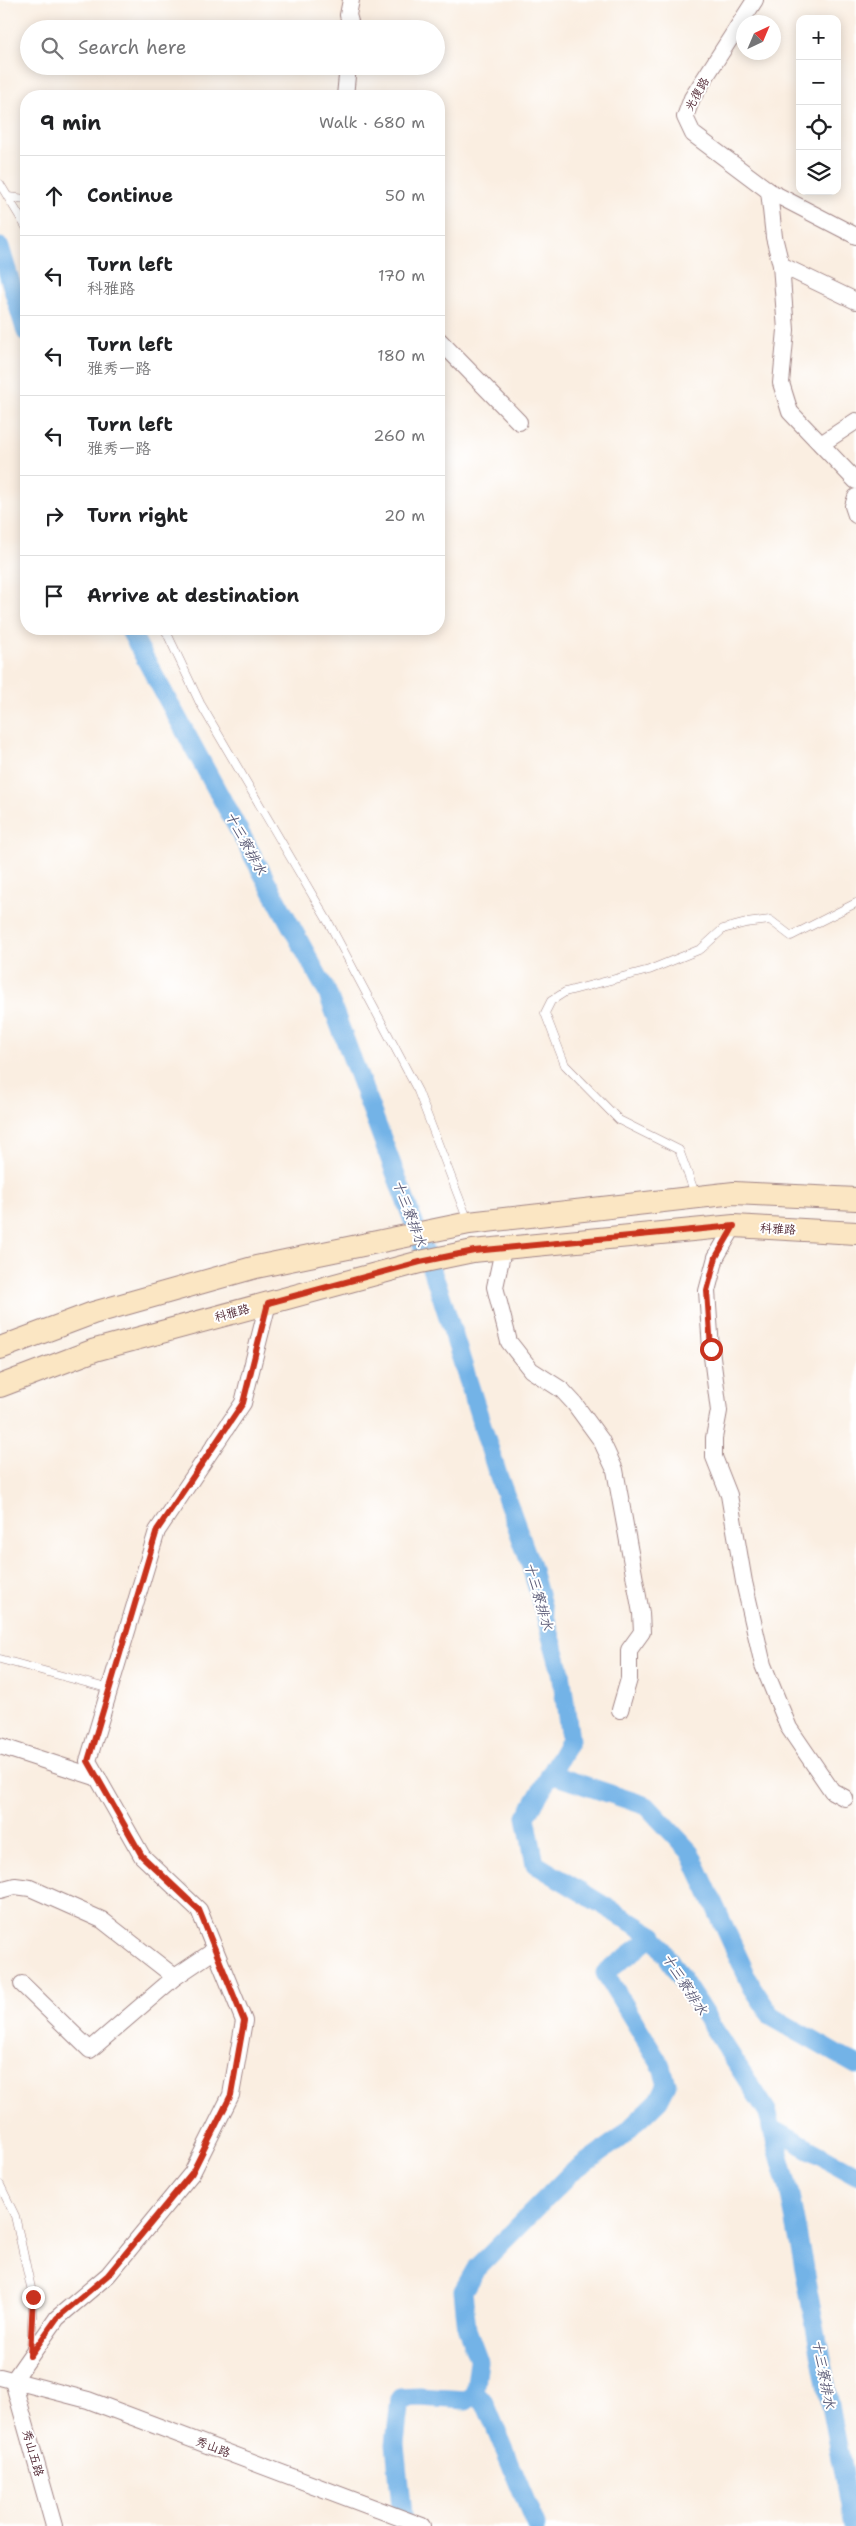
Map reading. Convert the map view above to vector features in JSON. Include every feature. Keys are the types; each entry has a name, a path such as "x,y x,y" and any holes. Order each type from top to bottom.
{"street":[{"path":"349,20 348,15 351,0"},
{"name":"光復路","path":"755,0 692,98 684,117 693,134 769,191 856,236"},
{"path":"346,90 347,75"},
{"path":"769,191 774,236 781,265 786,330 781,383 790,412 856,481"},
{"path":"781,265 856,300"},
{"path":"445,346 519,422"},
{"path":"820,444 856,421"},
{"path":"856,497 853,506 856,515"},
{"path":"0,1348 93,1313 256,1267 469,1223 697,1198 734,1192 856,1198"},
{"path":"734,1226 716,1257 707,1291 711,1349 719,1411 714,1438 714,1457 729,1495 744,1582 763,1665 789,1728 832,1791 845,1798"},
{"name":"科雅路","path":"0,1386 95,1350 420,1262 474,1251 503,1250 734,1226 856,1233"},
{"path":"503,1250 495,1287 509,1342 531,1370 562,1390 574,1403 601,1440 614,1470 641,1613 642,1632 629,1650 629,1679 620,1710"},
{"path":"6,2379 30,2356 57,2318 108,2275 192,2173 231,2095 244,2021 199,1910 142,1856 88,1761 157,1530 243,1403 268,1303"},
{"path":"0,1746 98,1778"},
{"path":"0,1890 15,1886 30,1888 102,1920 175,1976"},
{"path":"22,1984 90,2050 175,1976 215,1950"},
{"name":"秀山五路","path":"6,2379 54,2526"},
{"name":"秀山路","path":"6,2379 88,2400 422,2526"}],"lane":[{"path":"0,184 20,217"},
{"path":"8,196 20,198"},
{"path":"168,635 200,703 330,925 418,1091 469,1223"},
{"path":"697,1198 678,1150 619,1120 565,1065 545,1013 551,1001 564,992 649,970 701,949 723,929 746,923 770,920 791,936 856,903"},
{"path":"0,1659 110,1689"},
{"path":"0,2185 15,2216 33,2297 30,2356"}],"waterway":[{"name":"十三寮排水","path":"0,247 20,312"},
{"name":"十三寮排水","path":"132,635 327,992 441,1295 497,1472 530,1563 561,1672 570,1740 526,1817 535,1864 654,1936 767,2111 789,2190 853,2526"},
{"path":"550,1774 647,1806 690,1852 752,1987 772,2017 856,2065"},
{"path":"536,2526 485,2403 475,2393 479,2361 467,2329 463,2291 475,2270 570,2174 620,2138 659,2100 667,2084 662,2067 605,1973 654,1936"},
{"path":"771,2128 856,2175"},
{"path":"403,2526 395,2444 400,2398 419,2397 466,2400 475,2393"}],"route":[{"path":"33,2297 30,2356 57,2318 108,2275 192,2173 231,2095 244,2021 199,1910 142,1856 88,1761 157,1530 243,1403 268,1303 420,1262 474,1251 503,1250 734,1226 716,1257 707,1291 711,1349"}]}
